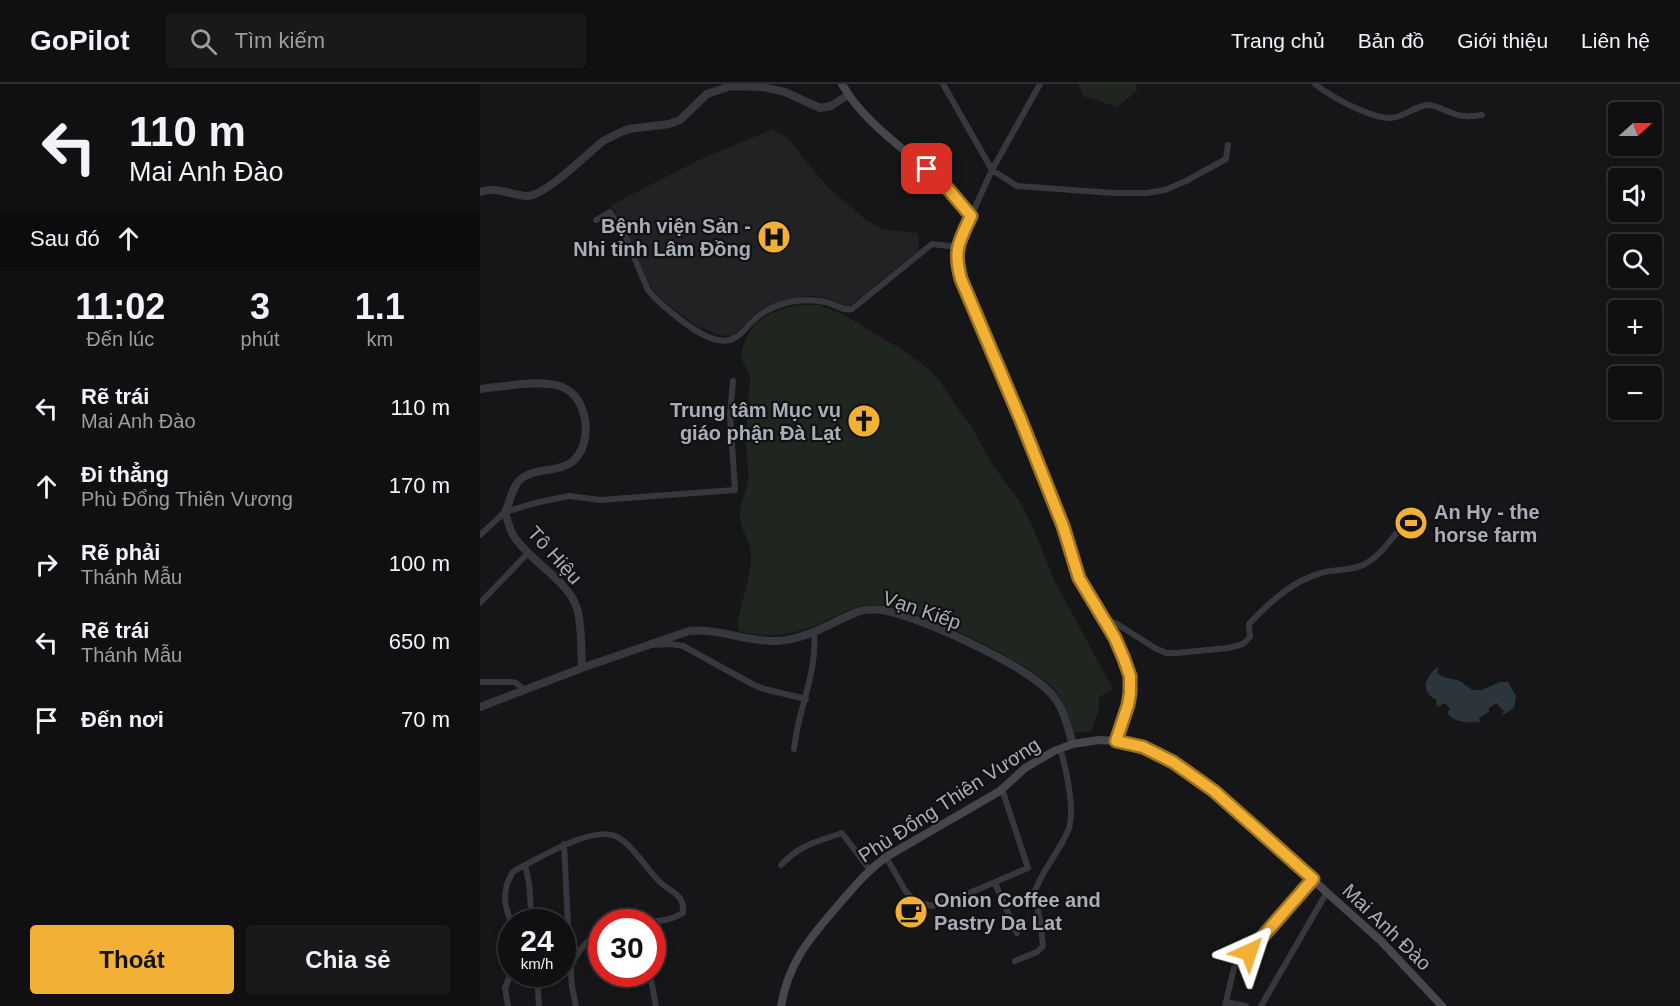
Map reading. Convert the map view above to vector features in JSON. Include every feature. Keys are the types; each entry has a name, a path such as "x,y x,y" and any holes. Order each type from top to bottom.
{"main road":[{"path":"842,84 860,110 939,180 971,216 957,247 956,262 970,303 1007,387 1063,526 1079,578 1121,650 1130,676 1128,705 1116,741"},
{"name":"Phù Đổng Thiên Vương","path":"781,1006 789,973 808,940 869,869 1002,789 1025,768 1047,754 1088,741 1116,741 1143,747 1173,762 1198,780"},
{"name":"Mai Anh Đào","path":"1198,780 1214,791 1381,941 1442,1006"}],"street":[{"path":"942,84 992,170 1017,186 1114,193 1147,193 1165,190 1186,182 1226,159 1228,145"},
{"path":"971,216 992,170 1040,84"},
{"path":"1315,84 1347,105 1394,118 1425,105 1462,116 1482,115"},
{"path":"480,192 497,189 523,196 536,195 550,187 612,135 629,129 669,124 680,120 701,99 712,91 722,88 762,87 785,92 820,108 831,106 848,95"},
{"path":"596,220 610,212 626,238 648,290 654,297 702,335 725,341 738,336 764,312 792,302 821,301 844,310 852,309 932,243 957,247"},
{"path":"480,535 505,512 569,496 600,500 735,490 730,414 733,381"},
{"path":"480,389 535,383 559,385 576,396 584,418 585,433 578,456 568,464 530,474 521,479 513,491 505,512"},
{"name":"Tô Hiệu","path":"505,512 513,536 561,584 574,603 578,615 582,668"},
{"path":"1103,618 1166,652 1228,648 1243,644 1250,637 1249,624 1271,601 1292,586 1320,573 1362,565 1382,551 1400,529"},
{"path":"480,603 528,553"},
{"name":"Vạn Kiếp","path":"480,706 680,633 697,630 777,641 814,632 868,609 882,610 931,627 985,651 1041,683 1058,704 1073,744"},
{"path":"794,748 812,669 814,632"},
{"path":"646,645 683,646 764,690 806,699"},
{"path":"480,682 513,682 525,690"},
{"path":"1015,961 1037,952 1043,946 1034,893 1069,829 1068,783 1060,748"},
{"path":"886,857 906,892 917,902 932,906 953,900 1028,868 1002,789"},
{"path":"781,865 793,852 807,844 842,833 869,869"},
{"path":"507,909 504,898 505,890 513,872 564,844 598,835 614,835 626,843 662,884 681,898 684,906 683,913 674,919 666,920"},
{"path":"564,844 567,909"},
{"path":"525,865 531,909"},
{"path":"1246,1006 1226,1004 1234,968 1313,879"},
{"path":"995,883 1017,933"},
{"path":"1261,1006 1327,892"},
{"path":"576,956 588,941"},
{"path":"505,987 508,1006"},
{"path":"538,987 539,1006"},
{"path":"572,987 576,1006"},
{"path":"652,987 656,1006"}],"shaded area":[{"path":"1078,84 1136,84 1137,91 1117,107 1083,96"},
{"name":"Bệnh viện Sản - Nhi tỉnh Lâm Đồng","path":"773,129 789,139 827,186 866,220 883,229 918,233 919,250 851,305 845,306 823,297 787,299 759,310 731,336 718,335 696,325 651,288 632,243 611,205 705,157"},
{"path":"799,305 819,305 843,314 907,353 940,381 971,425 992,464 1019,500 1055,582 1113,689 1099,697 1099,710 1091,731 1074,733 1060,698 1053,688 1039,676 993,649 908,612 885,606 868,605 806,629 786,634 766,635 738,630 738,620 751,560 749,543 740,519 748,475 746,438 750,379 742,359 742,351 751,330 762,319"},
{"path":"1439,667 1437,673 1460,681 1472,690 1482,690 1500,682 1508,682 1516,696 1514,708 1501,716 1504,711 1496,703 1488,709 1490,711 1479,718 1480,722 1454,719 1447,713 1450,709 1445,703 1437,707 1436,699 1427,692 1428,678"}],"place":[{"name":"Bệnh viện Sản - Nhi tỉnh Lâm Đồng","path":"774,237"},
{"name":"Trung tâm Mục vụ giáo phận Đà Lạt","path":"864,421"},
{"name":"An Hy - the horse farm","path":"1411,523"},
{"name":"Onion Coffee and Pastry Da Lat","path":"911,912"}],"route":[{"path":"927,169 971,216 957,247 956,262 961,279 1063,526 1079,578 1115,638 1130,676 1128,705 1116,741 1143,747 1173,762 1214,791 1313,879 1249,952"}]}
